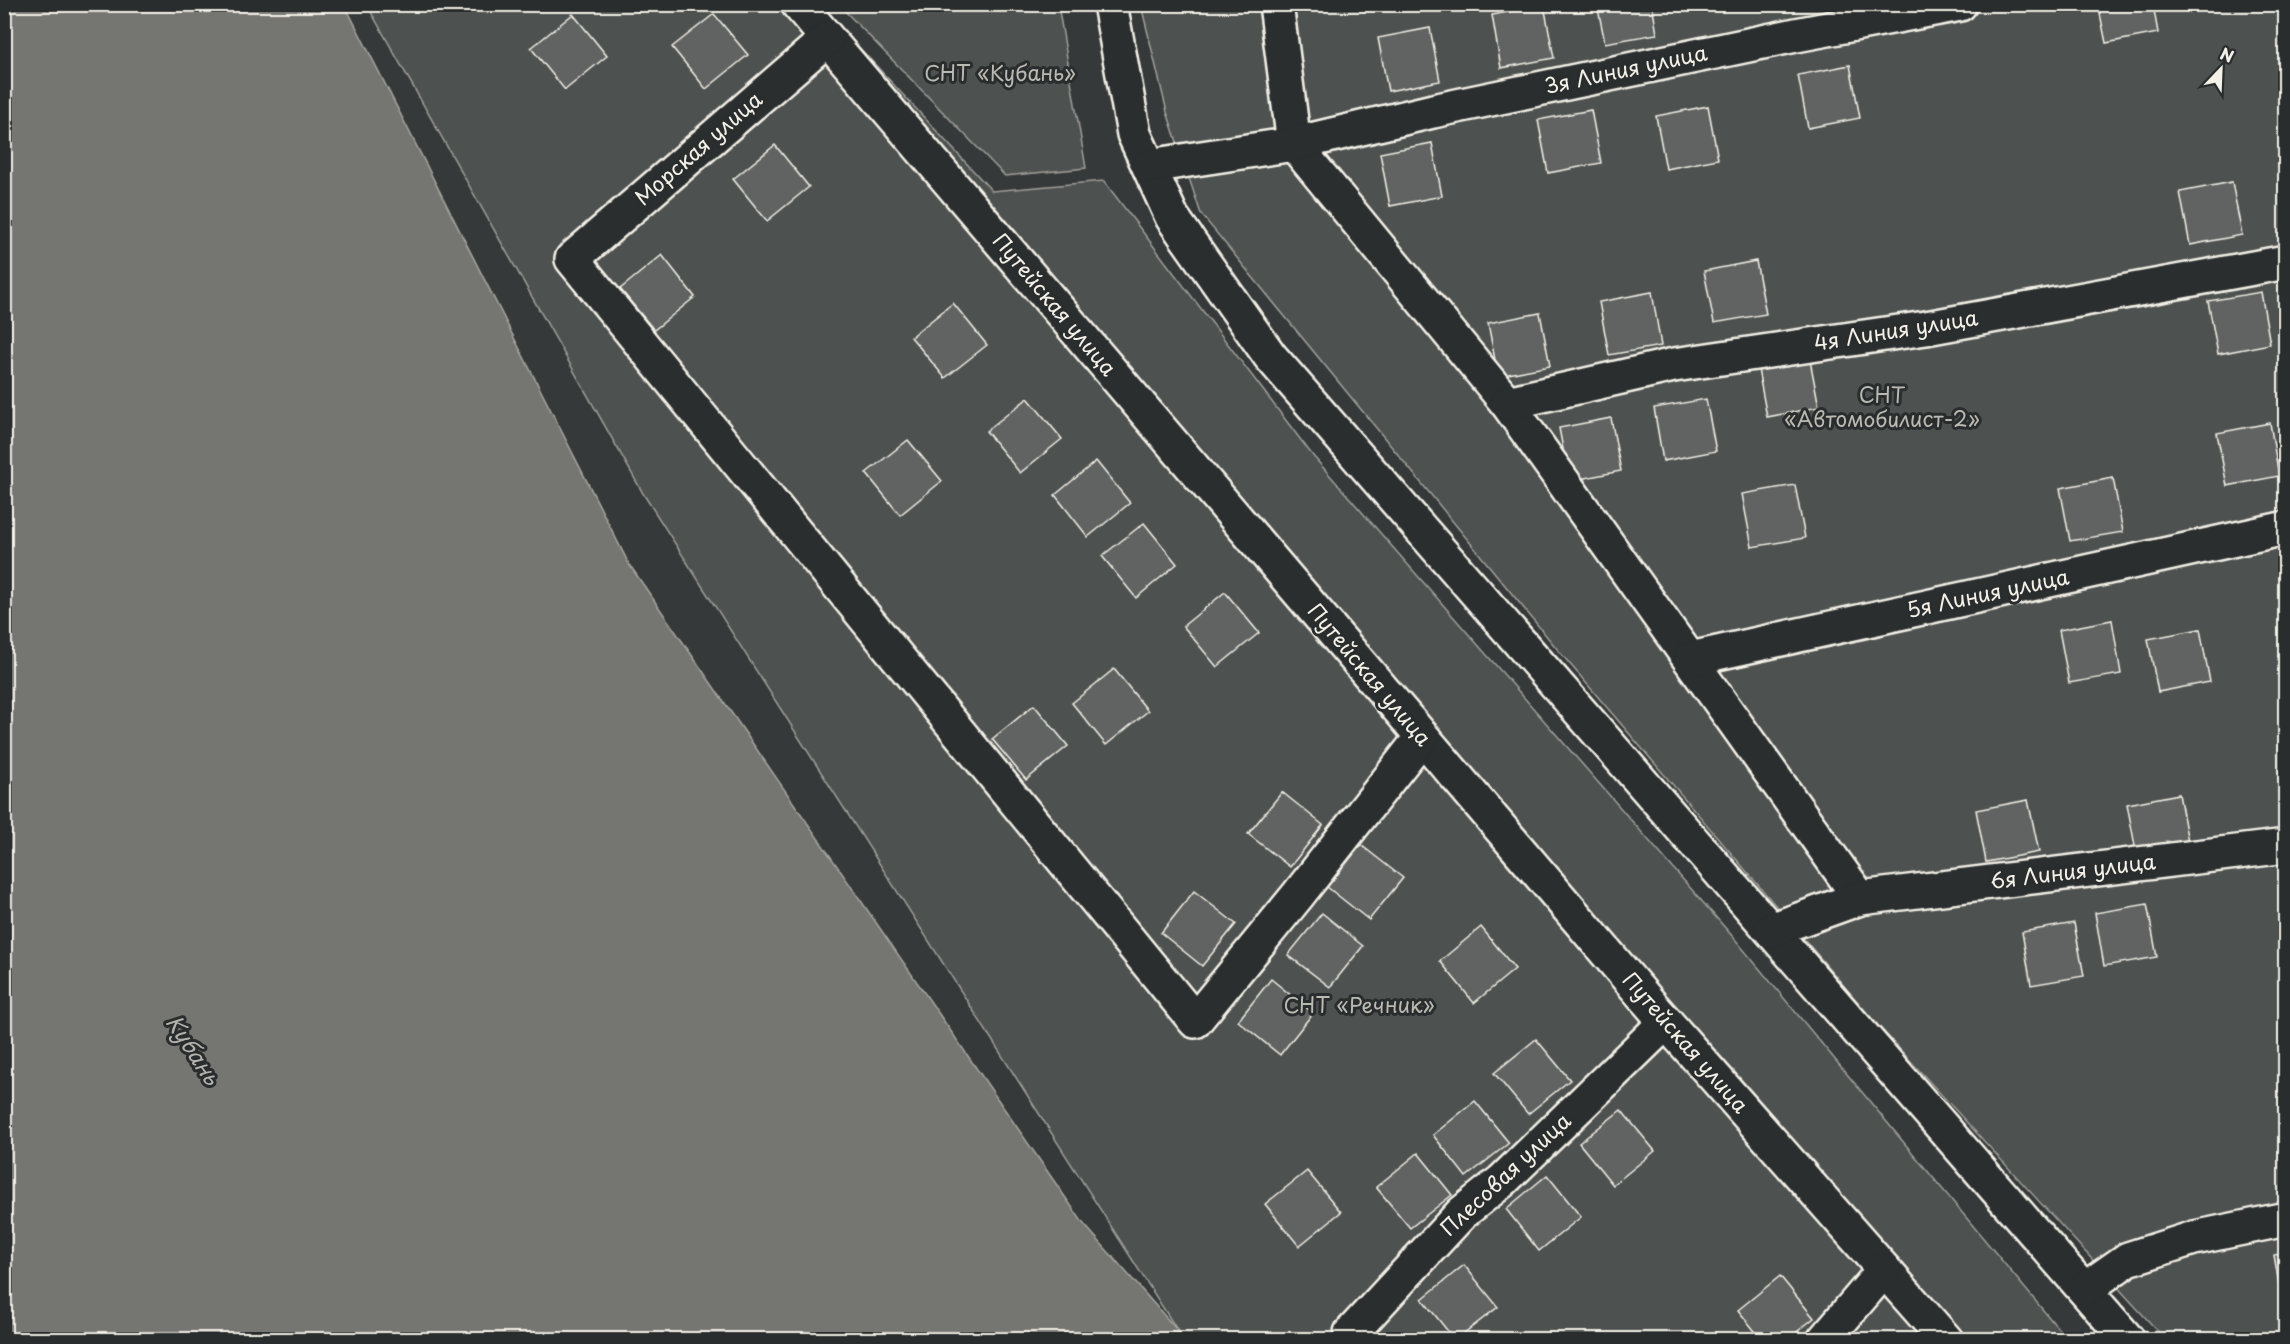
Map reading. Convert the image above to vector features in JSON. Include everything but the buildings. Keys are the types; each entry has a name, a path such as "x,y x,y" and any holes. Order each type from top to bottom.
{"street":[{"name":"Путейская улица","path":"798,4 1666,1022 1946,1340"},
{"path":"1110,4 1134,134 1172,217 1270,356 2128,1340"},
{"path":"1276,4 1294,144 1508,403 1860,898"},
{"name":"3я Линия улица","path":"1149,166 1294,144 1433,111 1796,34 1960,4"},
{"name":"Морская улица","path":"827,39 572,259 1194,1022 1298,895 1422,737"},
{"name":"4я Линия улица","path":"1508,403 1674,365 1926,328 2286,262"},
{"name":"5я Линия улица","path":"1690,659 2286,528"},
{"name":"6я Линия улица","path":"1771,930 1860,898 2286,846"},
{"name":"Плесовая улица","path":"1351,1333 1462,1213 1502,1181 1666,1022"},
{"path":"2085,1289 2128,1259 2194,1238 2286,1219"},
{"path":"1824,1340 1884,1270"}],"green space":[{"name":"СНТ «Речник»","path":"367,5 820,5 992,191 1104,181 1313,456 1734,938 2067,1339 1183,1339 644,495"},
{"name":"СНТ «Кубань»","path":"839,5 1058,5 1086,168 1005,176"},
{"name":"СНТ «Автомобилист-2»","path":"1141,5 2285,5 2285,1339 2165,1339 1874,1021 1558,650 1201,214 1167,112"}],"water":[{"name":"Кубань","path":"5,4 345,5 629,564 1083,1223 1185,1339 5,1339"}]}
